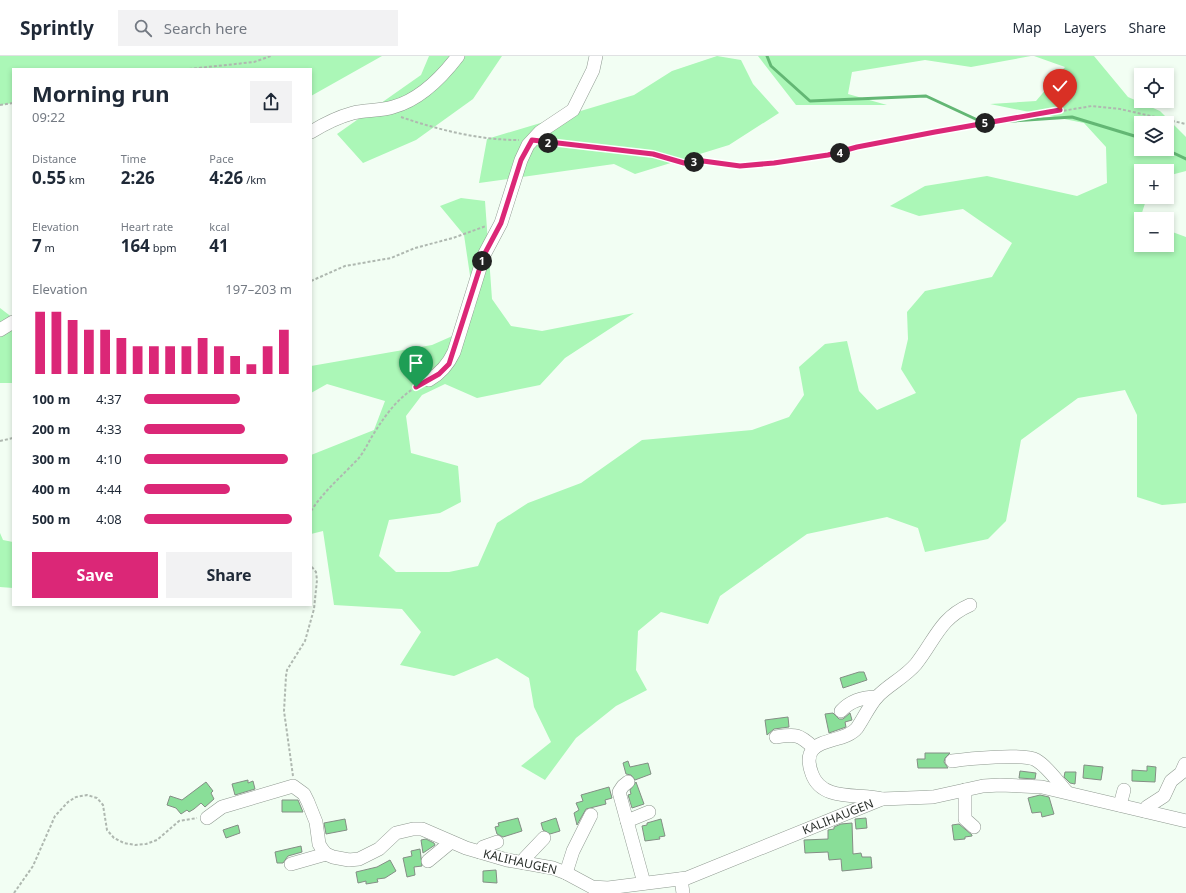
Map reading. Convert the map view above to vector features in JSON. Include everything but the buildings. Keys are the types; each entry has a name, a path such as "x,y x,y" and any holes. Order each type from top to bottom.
{"street":[{"path":"312,131 324,124 354,113 394,107 416,96 433,83 458,56"},
{"path":"429,380 439,374 449,364 484,255 502,220 521,160 532,140 540,132 573,110 593,70 596,56"},
{"path":"0,330 12,323"},
{"path":"776,737 794,734 800,736 814,748 820,743 852,732 877,697 916,664 949,617 956,611 970,605"},
{"path":"841,711 855,700 865,697 877,697"},
{"name":"KALIHAUGEN","path":"814,748 810,758 810,767 816,781 821,787 836,794 870,796 882,799 933,797 983,786 1018,784 1066,791 1186,821"},
{"path":"952,761 991,758 1032,758 1039,762 1066,791"},
{"path":"1145,811 1147,807 1164,796 1171,781 1180,773 1185,764"},
{"path":"628,782 619,792 644,883"},
{"path":"207,818 222,808 239,804 289,786 304,794 316,822 319,844 326,854 291,864"},
{"path":"965,790 965,820 974,827"},
{"path":"1120,805 1124,790"},
{"name":"KALIHAUGEN","path":"326,854 349,860 381,854 396,833 413,829 434,833 451,842 480,852 566,873 584,884 600,888 681,879 698,874 882,799"},
{"path":"627,821 649,812"},
{"path":"566,873 573,851 591,815"},
{"path":"524,862 544,838"},
{"path":"428,861 451,842"},
{"path":"480,852 483,847 497,842"},
{"path":"681,879 683,893"}],"path":[{"path":"198,68 254,62 271,56"},
{"path":"0,105 12,103"},
{"path":"386,109 395,115 430,127 461,134 502,140 532,140 561,145 602,147 632,153 653,154 684,163 703,161 740,166 774,163 843,152 857,147 935,132 1092,106 1120,109 1186,124"},
{"path":"312,281 345,266 391,258 415,248 468,234 502,220"},
{"path":"312,509 330,487 361,455 380,424 404,394 429,380"},
{"path":"0,441 12,438"},
{"path":"289,786 284,711 286,676 287,670 305,641 314,608 317,580 316,572 312,567"},
{"path":"14,893 34,866 55,816 68,802 76,797 86,795 97,798 103,805 107,830 114,838 124,843 135,845 146,844 157,840 179,821 186,819 207,818"}],"green space":[{"path":"0,56 382,56 312,95 312,68 12,68 12,103 0,105"},
{"path":"429,56 502,56 473,99 416,140 363,163 337,134 421,75"},
{"path":"717,56 741,60 753,84 779,113 729,145 635,174 614,164 479,183 487,139 634,95 672,71"},
{"path":"758,56 1031,56 971,67 925,60 852,72 848,94 887,105 796,105"},
{"path":"1034,56 1094,56 1128,97 1134,100 1134,108 1153,108 1160,111 1165,116 1134,116 1134,156 1174,156 1174,125 1186,137 1186,171 1174,174 1174,164 1134,164 1134,204 1145,204 1142,212 1134,212 1134,252 1174,252 1174,233 1186,237 1186,503 1162,505 1137,497 1137,415 1125,390 1078,398 1021,440 1006,521 988,539 925,552 918,528 887,517 807,534 720,596 708,624 661,612 638,631 636,670 647,690 616,706 576,738 545,780 521,766 551,742 534,707 529,678 497,658 454,676 400,665 421,632 402,609 334,605 323,531 312,534 312,455 374,430 385,401 327,384 312,392 312,366 432,345 457,334 475,309 464,235 440,206 461,198 485,201 492,299 511,326 542,331 634,313 565,358 540,385 477,398 445,384 422,395 406,416 411,453 458,466 461,502 440,513 389,520 379,556 396,572 449,572 478,566 497,523 528,503 581,483 642,440 752,430 789,417 804,395 799,367 825,344 847,341 859,391 877,410 916,393 901,369 908,339 907,312 925,291 992,277 1012,243 963,209 919,216 890,206 925,186 987,176 1077,196 1107,183 1106,147 1084,123 990,104 1036,101 1065,67"},
{"path":"0,308 12,317 12,383 0,383"},
{"path":"0,533 3,540 12,542 12,588 0,587"}],"waterway":[{"path":"767,56 771,66 810,101 926,96 984,123 1072,117 1134,136"},
{"path":"1174,153 1186,159"}],"route":[{"path":"416,387 439,374 449,364 484,255 501,223 508,205 521,160 532,140 561,145 602,147 632,153 653,154 684,163 703,161 740,166 774,163 828,155 857,147 1060,110"}]}
